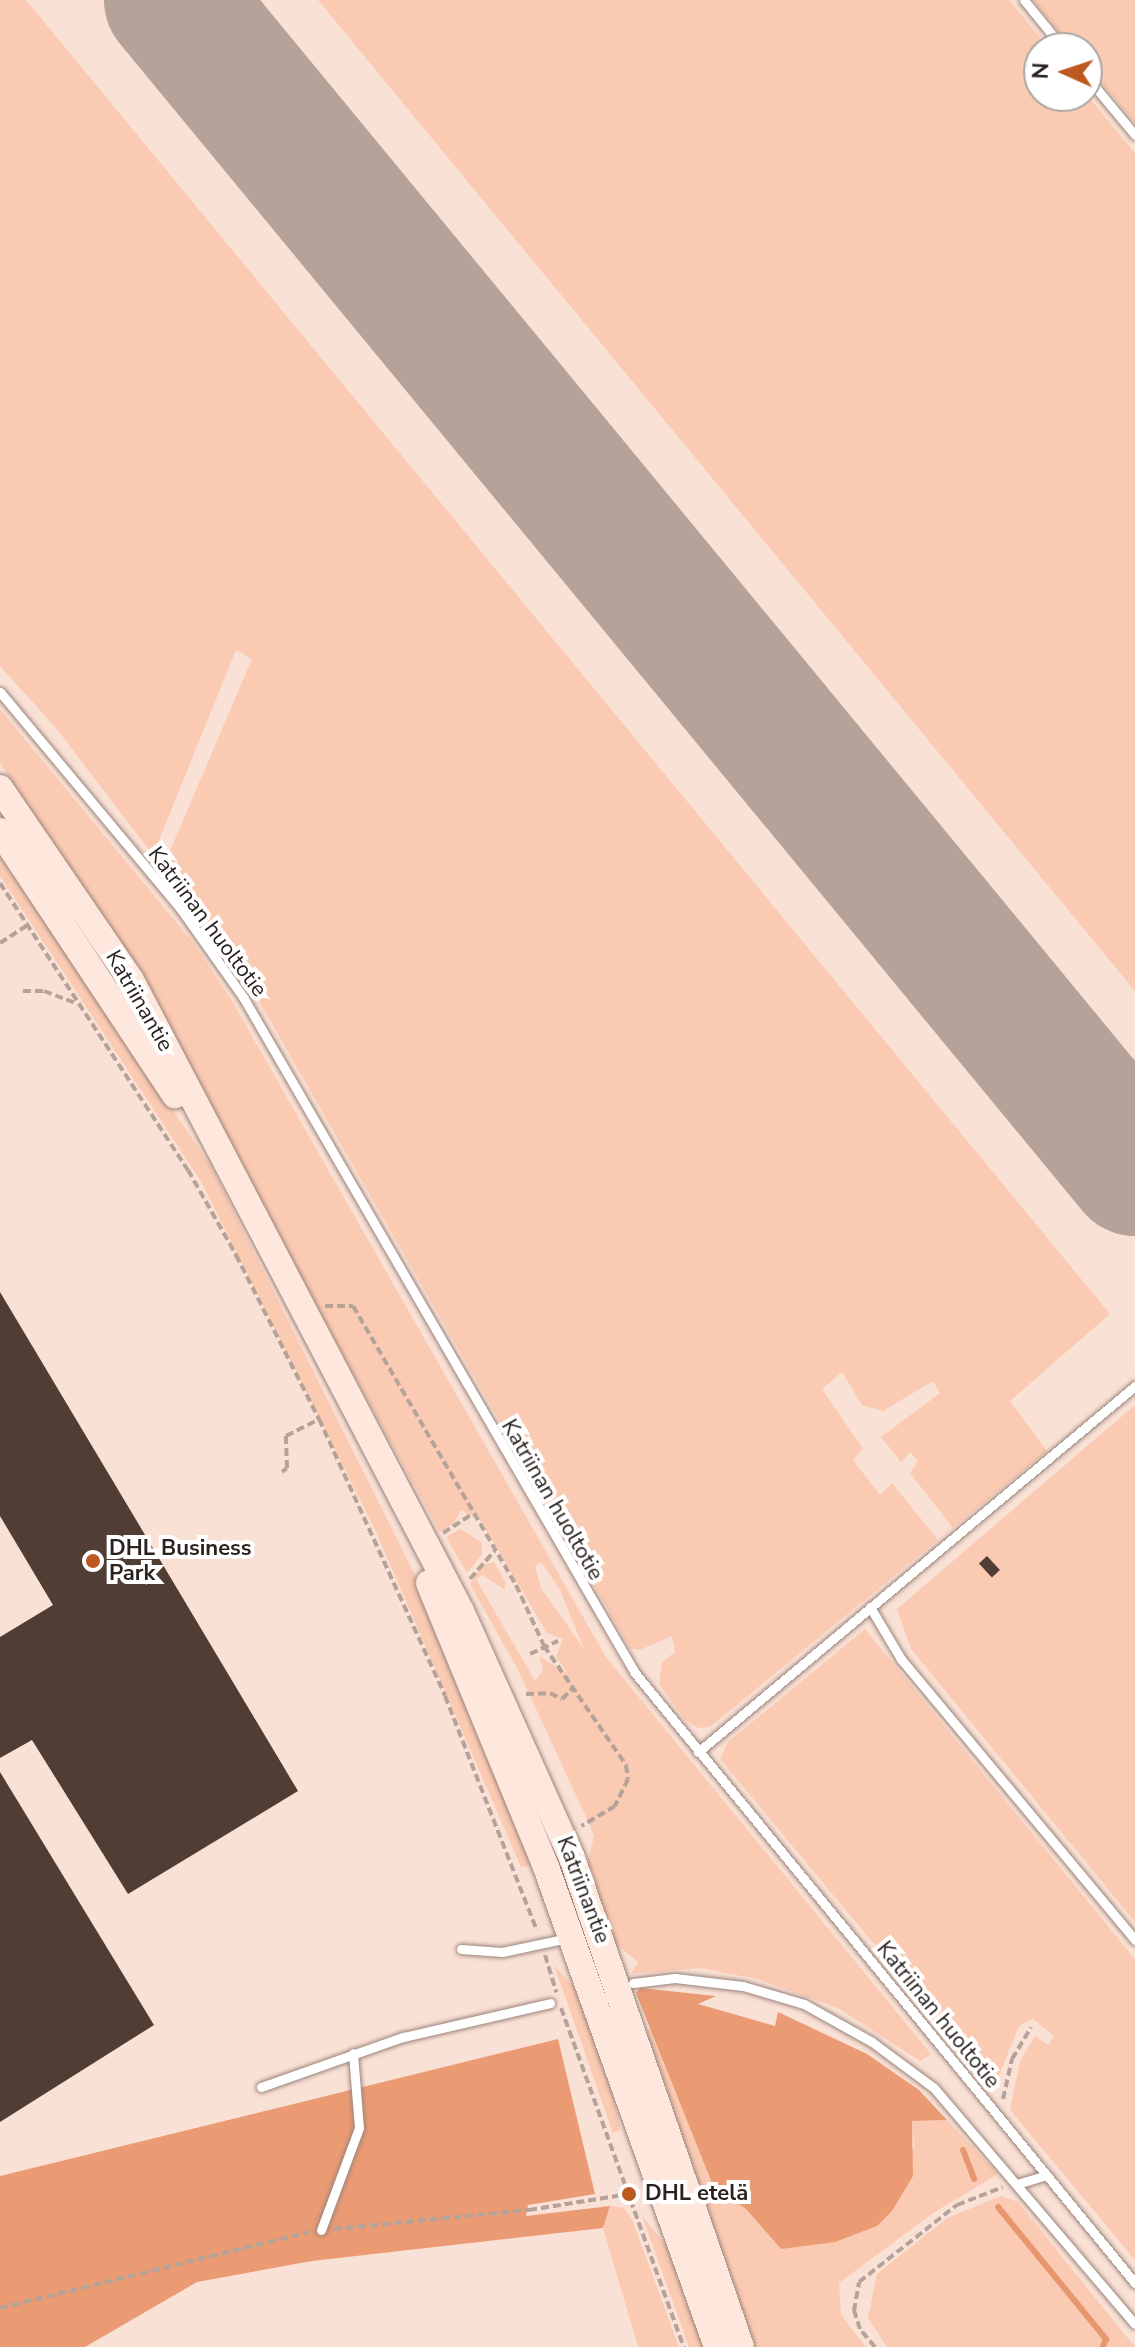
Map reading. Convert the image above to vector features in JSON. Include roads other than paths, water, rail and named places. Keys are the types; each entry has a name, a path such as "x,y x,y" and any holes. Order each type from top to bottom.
{"main road":[{"name":"Katriinantie","path":"0,788 131,980 261,1224 375,1454 488,1668 598,1927 741,2347"},
{"name":"Katriinantie","path":"0,831 261,1224"},
{"name":"Katriinantie","path":"375,1454 572,1937 717,2347"}],"lane":[{"path":"1024,0 1050,32"},
{"path":"1103,96 1135,135"},
{"name":"Katriinan huoltotie","path":"0,692 180,908 243,997 606,1630 698,1752 1135,2283"},
{"path":"698,1752 1135,1386"},
{"path":"870,1607 901,1659 1135,1940"},
{"path":"461,1949 502,1952 542,1946 598,1927"},
{"path":"633,1983 675,1978 743,1986 804,2004 872,2042 934,2088 1135,2324"},
{"path":"261,2087 353,2053 550,2003"},
{"path":"321,2230 359,2128 353,2053"},
{"path":"1017,2184 1047,2175"}],"waterway":[{"path":"963,2150 974,2179"},
{"path":"998,2207 1106,2339 1103,2347"}],"place":[{"name":"DHL Business Park","path":"93,1561"},
{"name":"DHL etelä","path":"629,2194"}]}
